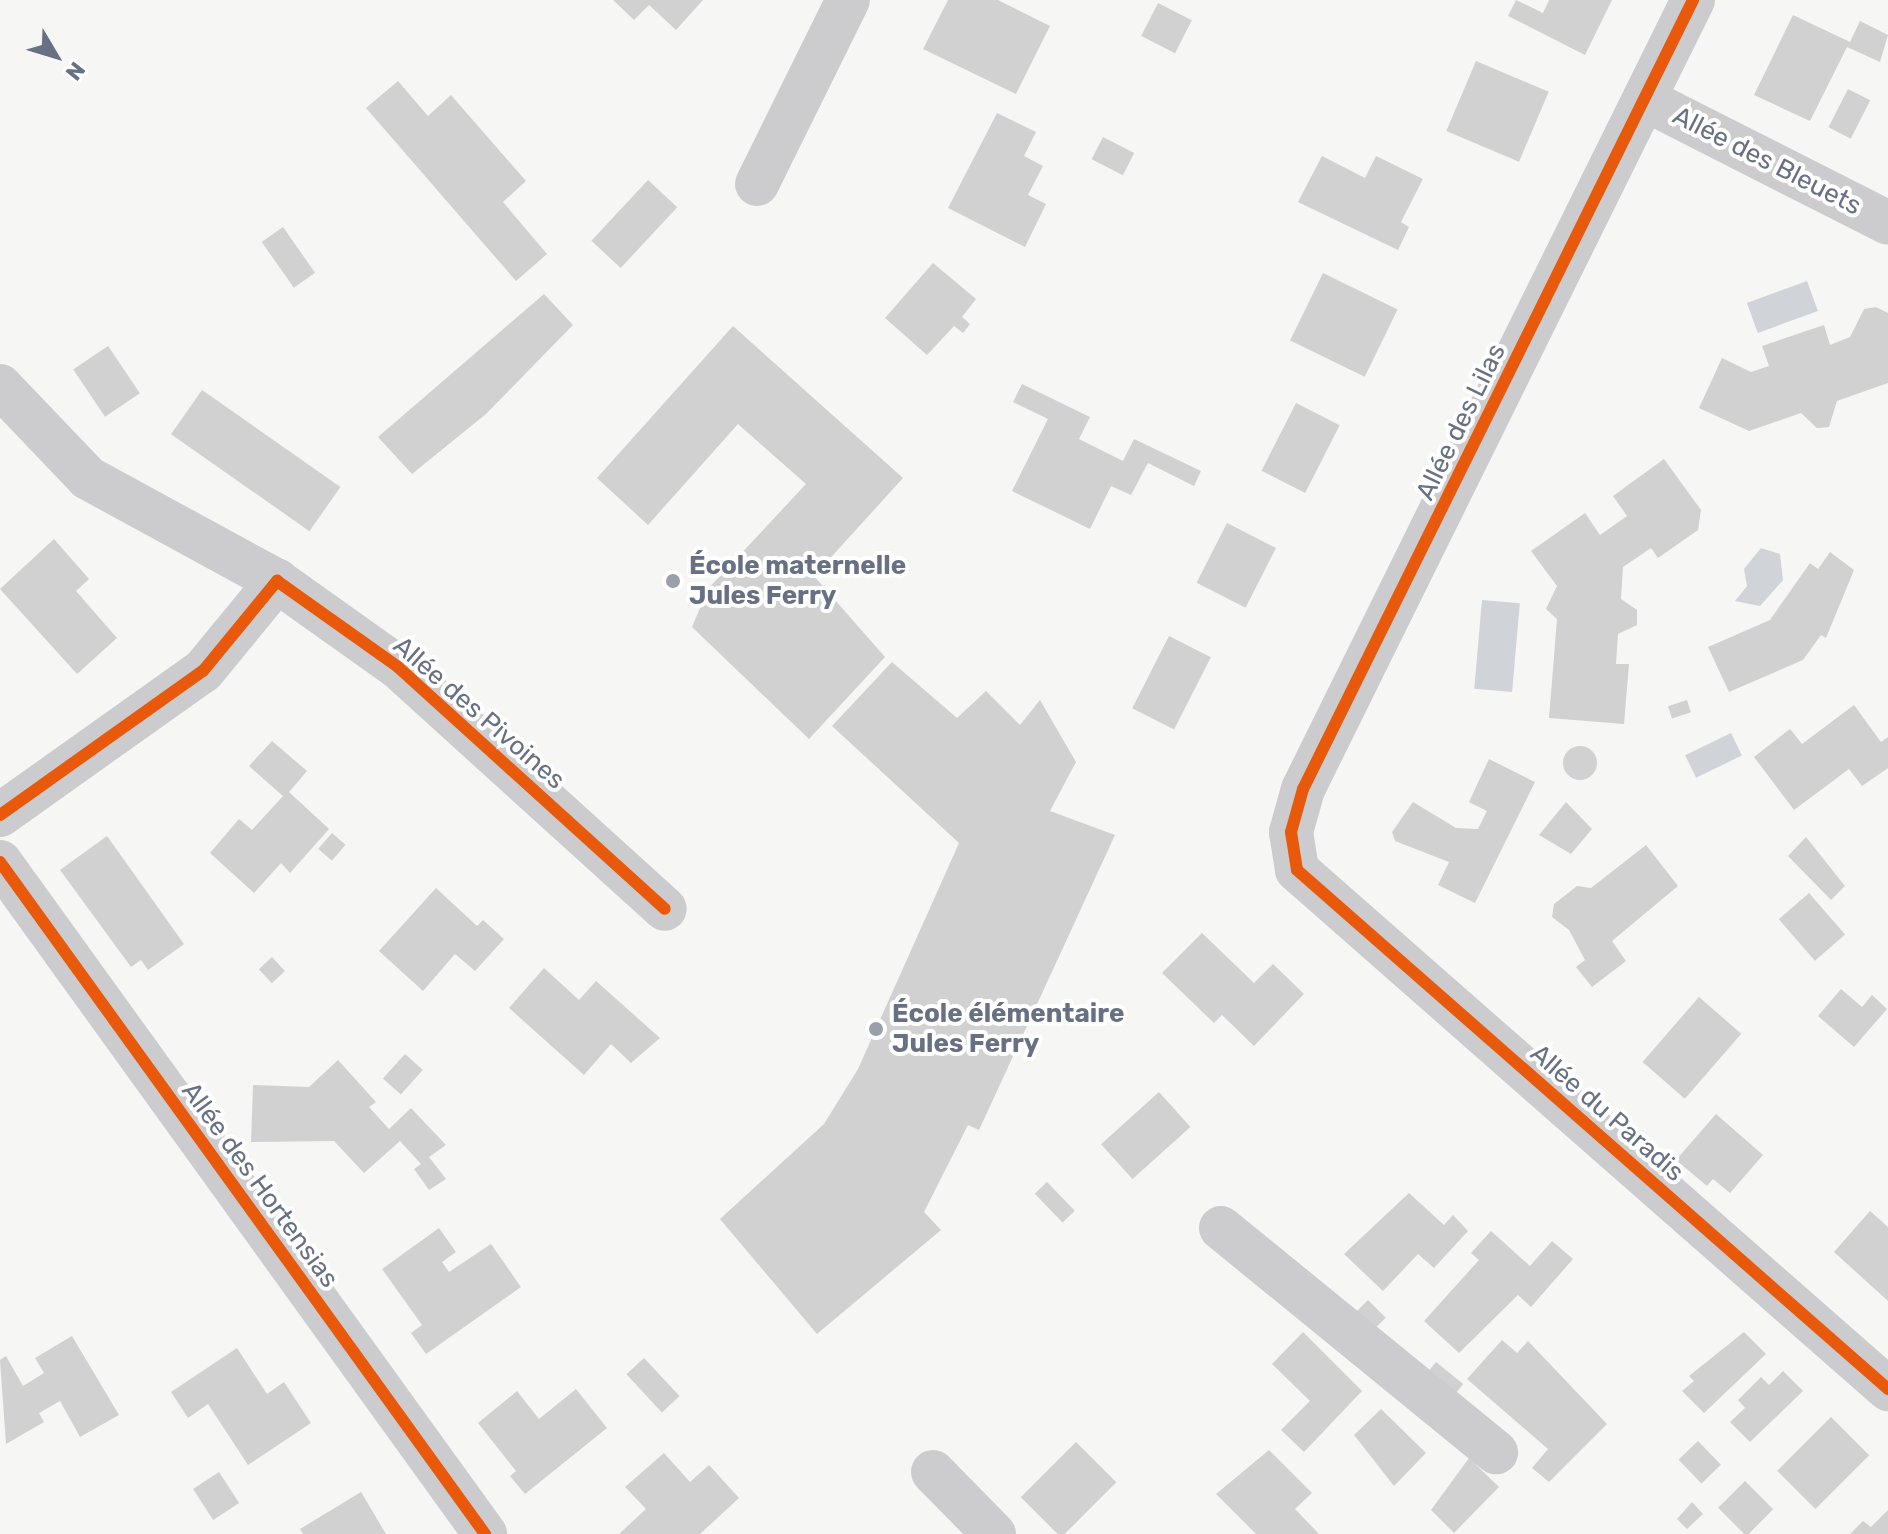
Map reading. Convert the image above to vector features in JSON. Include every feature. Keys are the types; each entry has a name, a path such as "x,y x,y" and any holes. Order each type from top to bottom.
{"street":[{"path":"757,184 848,0"},
{"name":"Allée des Lilas","path":"1297,870 1291,832 1303,789 1693,0"},
{"name":"Allée des Bleuets","path":"1646,100 1888,223"},
{"name":"Allée des Pivoines","path":"0,386 88,478 277,581 398,667 665,909"},
{"path":"0,815 203,671 277,581"},
{"name":"Allée des Hortensias","path":"0,862 485,1534"},
{"name":"Allée du Paradis","path":"1297,870 1888,1389"},
{"path":"1221,1228 1496,1452"},
{"path":"933,1472 994,1534"}],"shaded area":[{"path":"1807,281 1818,311 1758,333 1747,303"},
{"path":"1761,548 1780,554 1783,580 1760,606 1735,601 1747,586 1744,569"},
{"path":"1482,600 1520,603 1512,692 1474,689"},
{"path":"1731,733 1742,755 1696,778 1685,755"}],"building":[{"path":"613,0 703,0 676,30 649,5 634,20"},
{"path":"948,0 998,0 1050,26 1016,94 923,49"},
{"path":"1516,0 1543,13 1549,0 1612,0 1585,55 1508,16"},
{"path":"1158,3 1192,20 1175,53 1141,36"},
{"path":"1793,15 1850,42 1860,21 1888,35 1880,62 1847,47 1810,121 1754,95"},
{"path":"1476,61 1549,92 1519,162 1446,131"},
{"path":"398,81 428,116 451,95 526,181 503,202 547,254 516,281 366,108"},
{"path":"1848,89 1870,100 1851,139 1828,127"},
{"path":"997,113 1036,132 1024,156 1043,166 1028,195 1046,204 1025,247 948,208"},
{"path":"1103,137 1134,153 1123,175 1092,159"},
{"path":"1322,156 1365,178 1376,156 1423,179 1401,222 1409,227 1398,250 1298,202"},
{"path":"648,180 677,207 621,268 591,241"},
{"path":"283,227 315,273 294,288 262,242"},
{"path":"933,263 976,299 962,317 970,324 963,333 954,326 927,355 885,318"},
{"path":"1323,273 1398,309 1365,377 1290,340"},
{"path":"544,294 573,325 486,414 412,474 378,437"},
{"path":"1876,307 1888,313 1888,383 1837,401 1829,427 1817,428 1801,413 1749,431 1699,408 1722,358 1751,372 1769,366 1762,346 1824,325 1830,345 1850,337 1864,309"},
{"path":"733,326 903,478 814,576 885,657 809,739 692,627 708,589 806,484 738,424 648,525 597,478"},
{"path":"108,346 140,393 105,417 73,369"},
{"path":"1022,384 1090,417 1079,439 1123,461 1134,439 1201,471 1194,486 1148,463 1131,495 1111,486 1090,529 1012,491 1048,419 1013,402"},
{"path":"202,390 340,487 309,531 171,434"},
{"path":"1296,403 1340,425 1305,493 1261,471"},
{"path":"1664,459 1701,510 1698,530 1658,558 1651,548 1623,567 1621,599 1637,610 1637,625 1618,634 1616,664 1629,664 1624,724 1549,718 1557,619 1546,609 1557,586 1531,551 1585,513 1600,535 1627,516 1613,496"},
{"path":"1227,523 1276,548 1246,608 1197,583"},
{"path":"54,539 89,579 76,591 117,638 77,674 0,589"},
{"path":"1830,552 1854,570 1826,638 1821,635 1803,660 1729,692 1708,647 1770,620 1810,563 1818,569"},
{"path":"1169,636 1211,657 1174,730 1132,708"},
{"path":"892,662 957,718 986,691 1020,725 1040,700 1076,762 1050,811 1115,835 979,1130 968,1125 924,1212 941,1230 817,1334 720,1219 824,1124 858,1069 959,843 832,726"},
{"path":"1687,700 1691,712 1672,719 1668,706"},
{"path":"1854,705 1881,742 1888,737 1888,768 1862,786 1849,769 1794,810 1754,757 1790,729 1802,744"},
{"path":"272,741 307,771 289,792 329,829 290,873 281,863 254,893 210,853 239,819 252,830 283,796 249,766"},
{"path":"1580,746 1592,751 1597,763 1592,775 1580,780 1568,775 1563,763 1568,751"},
{"path":"1489,759 1535,782 1475,903 1438,885 1449,862 1395,841 1392,832 1413,802 1456,828 1478,829 1487,811 1469,802"},
{"path":"1566,802 1592,829 1571,854 1539,835"},
{"path":"332,833 346,845 332,861 318,849"},
{"path":"107,836 184,944 148,970 141,960 131,967 60,870"},
{"path":"1806,837 1845,886 1831,900 1788,856"},
{"path":"1646,845 1678,886 1612,941 1626,961 1592,987 1576,967 1585,960 1569,930 1552,917 1554,904 1577,886 1591,888"},
{"path":"436,888 477,926 483,920 504,939 475,971 455,954 423,991 379,951"},
{"path":"1809,893 1845,935 1815,961 1779,919"},
{"path":"1202,933 1254,983 1273,964 1304,994 1254,1046 1222,1015 1214,1023 1162,973"},
{"path":"272,957 285,971 272,983 259,969"},
{"path":"544,968 579,1000 596,981 660,1038 631,1063 611,1044 584,1075 509,1008"},
{"path":"1841,989 1862,1007 1872,995 1887,1009 1854,1047 1818,1016"},
{"path":"1699,997 1741,1034 1685,1099 1643,1062"},
{"path":"405,1054 423,1070 401,1095 383,1079"},
{"path":"338,1060 376,1102 369,1107 389,1129 411,1108 446,1145 429,1157 446,1179 429,1190 414,1169 421,1164 400,1141 364,1173 334,1141 251,1142 253,1085 309,1087"},
{"path":"1159,1092 1190,1127 1132,1179 1101,1144"},
{"path":"1716,1114 1763,1155 1730,1193 1713,1179 1707,1186 1676,1160"},
{"path":"1047,1182 1075,1211 1063,1223 1035,1194"},
{"path":"1409,1193 1444,1225 1453,1215 1468,1231 1434,1268 1418,1254 1383,1291 1344,1254"},
{"path":"1870,1211 1888,1227 1888,1301 1834,1252"},
{"path":"439,1228 456,1252 442,1262 449,1272 491,1244 521,1287 426,1354 411,1333 422,1325 382,1269"},
{"path":"1491,1231 1530,1266 1552,1241 1573,1259 1531,1307 1518,1295 1459,1353 1424,1321 1479,1260 1471,1253"},
{"path":"1368,1300 1386,1318 1369,1335 1351,1317"},
{"path":"1303,1332 1362,1391 1304,1452 1281,1430 1310,1401 1272,1364"},
{"path":"1744,1332 1766,1354 1704,1413 1682,1391 1694,1381 1689,1376"},
{"path":"72,1336 119,1415 80,1437 60,1401 39,1413 44,1422 6,1444 0,1360 6,1356 23,1386 44,1373 35,1358"},
{"path":"1502,1340 1517,1353 1528,1341 1607,1424 1549,1482 1532,1468 1548,1449 1467,1379"},
{"path":"237,1348 267,1394 284,1382 311,1423 248,1465 208,1404 188,1418 171,1392"},
{"path":"644,1358 679,1396 662,1412 626,1374"},
{"path":"1436,1362 1463,1384 1451,1400 1423,1378"},
{"path":"1783,1371 1803,1391 1750,1442 1730,1422 1745,1408 1738,1400 1761,1377 1769,1385"},
{"path":"576,1389 607,1428 525,1494 510,1476 516,1471 478,1423 517,1391 539,1419"},
{"path":"1381,1409 1426,1453 1394,1486 1354,1435"},
{"path":"1831,1417 1869,1455 1815,1509 1777,1471"},
{"path":"1698,1441 1721,1465 1702,1483 1679,1460"},
{"path":"1076,1442 1116,1482 1065,1534 1058,1534 1021,1497"},
{"path":"1269,1450 1312,1493 1295,1509 1319,1534 1256,1534 1216,1494"},
{"path":"664,1453 690,1482 709,1465 739,1498 700,1534 619,1534 646,1509 625,1487"},
{"path":"1469,1458 1499,1487 1454,1533 1431,1510"},
{"path":"219,1472 239,1503 213,1520 193,1489"},
{"path":"1745,1481 1773,1509 1749,1534 1744,1534 1718,1508"},
{"path":"361,1492 386,1534 303,1534 300,1529"},
{"path":"1692,1502 1703,1514 1687,1529 1677,1519"},
{"path":"1888,1510 1888,1534 1850,1534 1863,1521 1871,1527"}],"cycle path":[{"path":"1693,0 1303,789 1291,832 1297,870 1888,1389"},
{"path":"0,815 203,671 277,581 398,667 665,909"},
{"path":"0,862 485,1534"}],"place":[{"name":"École maternelle Jules Ferry","path":"673,581"},
{"name":"École élémentaire Jules Ferry","path":"876,1029"}]}
